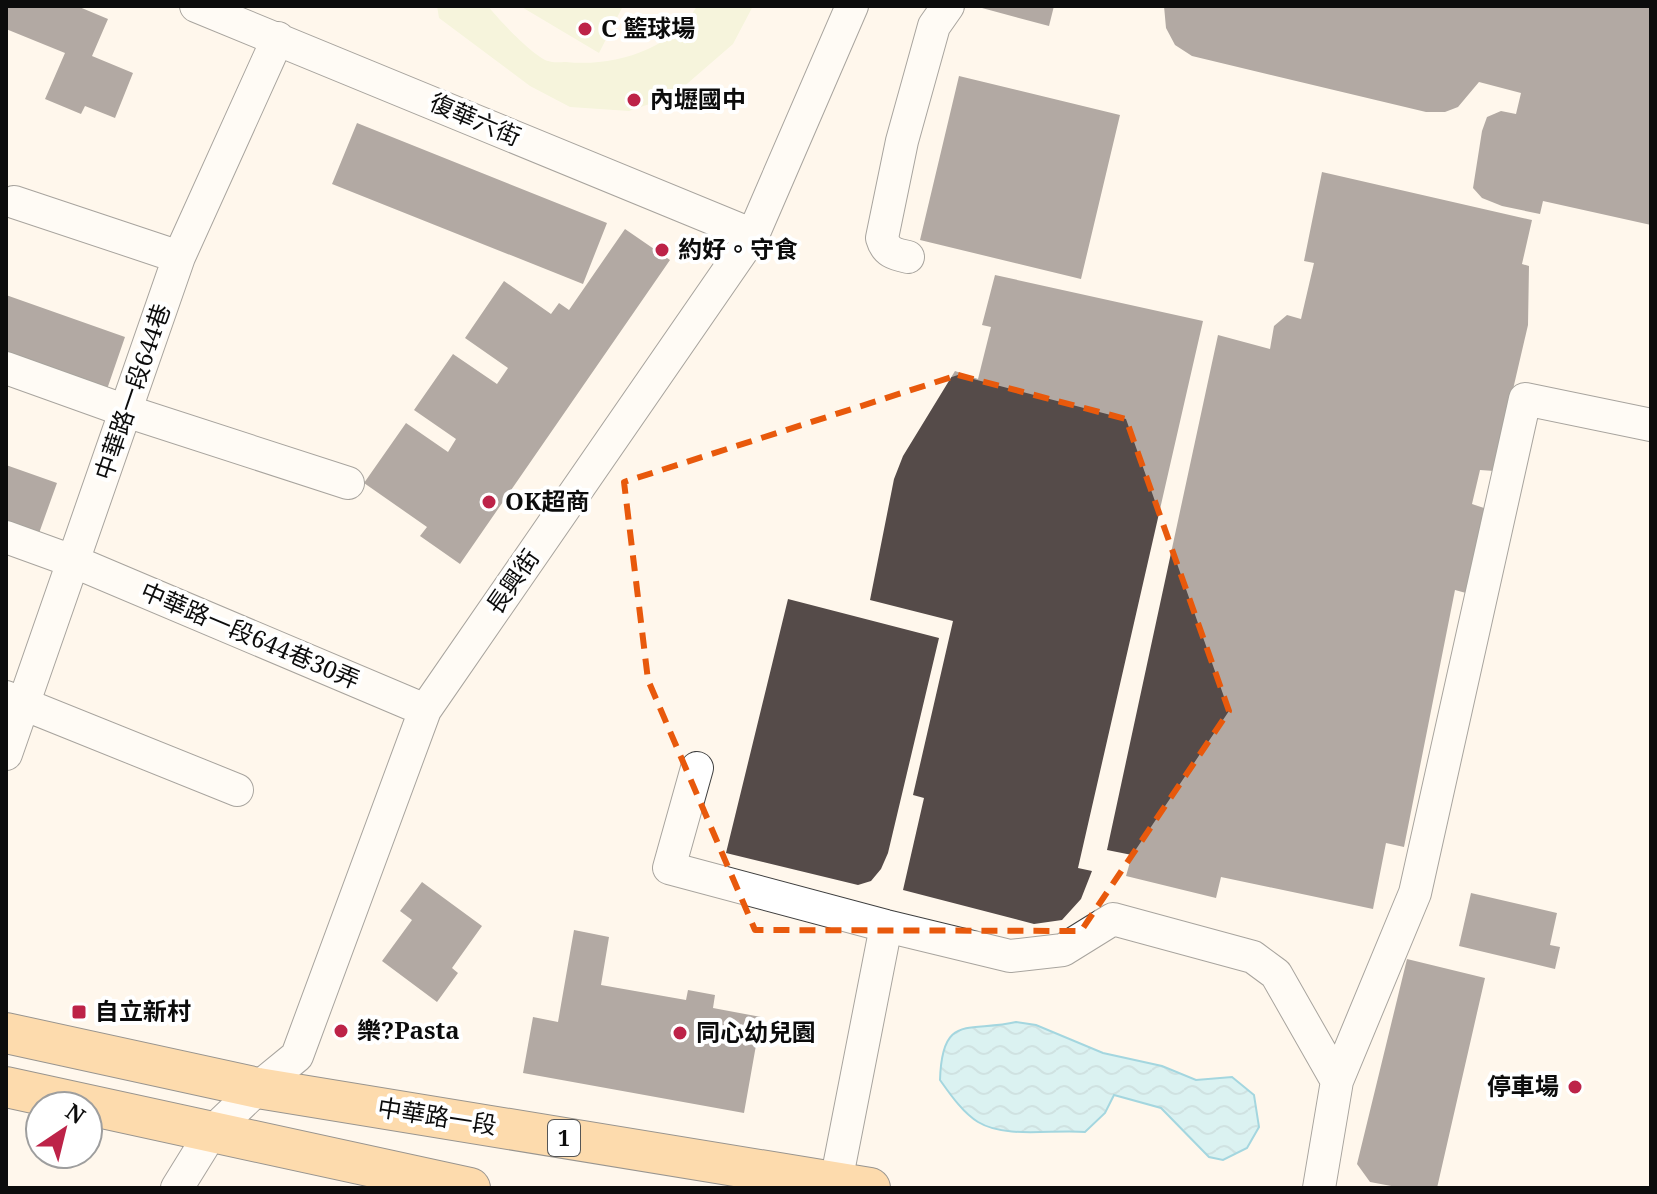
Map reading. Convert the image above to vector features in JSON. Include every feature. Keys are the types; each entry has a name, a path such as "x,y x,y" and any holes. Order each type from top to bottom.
{"main road":[{"name":"中華路一段","path":"6,1033 258,1088 853,1185"},
{"path":"6,1087 470,1188"}],"street":[{"name":"復華六街","path":"196,6 753,235"},
{"name":"長興街","path":"177,1188 211,1133 297,1056 425,710 753,235 852,6"},
{"path":"908,257 885,248 882,238 902,141 934,26 948,6"},
{"name":"中華路一段644巷","path":"6,754 15,701 75,562 179,257 278,38"},
{"path":"14,202 179,257"},
{"path":"6,368 126,411 348,483"},
{"path":"1319,1188 1337,1081 1415,893 1525,399 1651,425"},
{"name":"中華路一段644巷30弄","path":"6,537 75,562 425,710"},
{"path":"15,701 237,790"},
{"path":"697,768 669,868 1010,956 1063,950 1113,919 1253,957 1276,974 1337,1081"},
{"path":"853,1185 886,926"}],"highlighted area":[{"path":"958,375 1126,419 1229,711 1081,931 755,930 648,680 624,482"}],"green space":[{"path":"437,6 488,6 542,58 552,62 584,63 622,58 657,44 673,34 697,6 753,6 733,44 673,96 629,111 570,107 530,86 439,18"},
{"name":"C 籃球場","path":"520,6 623,6 599,53"}],"water":[{"path":"1016,1022 1036,1025 1103,1053 1162,1066 1196,1080 1232,1077 1254,1095 1259,1127 1247,1148 1223,1160 1209,1157 1161,1108 1114,1095 1105,1113 1085,1132 1016,1132 989,1127 967,1114 940,1080 942,1058 946,1044 961,1030"}],"building":[{"path":"6,6 77,6 108,19 92,56 133,73 115,118 85,106 81,114 45,99 65,53 6,29"},
{"path":"983,6 1054,6 1049,26"},
{"path":"1164,6 1651,6 1651,225 1543,201 1540,214 1482,198 1473,188 1487,117 1501,111 1516,114 1521,93 1479,82 1458,107 1445,112 1426,112 1192,56 1175,45 1166,28"},
{"path":"959,76 1120,115 1081,279 920,240"},
{"path":"357,123 607,223 583,284 332,184"},
{"path":"1322,172 1532,220 1522,264 1529,266 1528,325 1494,471 1480,470 1472,504 1487,509 1466,593 1455,590 1404,847 1386,843 1373,909 1221,877 1216,898 1126,876 1132,855 1107,850 1218,335 1270,349 1274,326 1287,315 1301,319 1314,263 1304,261"},
{"path":"625,229 670,260 460,564 420,536 427,527 364,483 406,423 448,452 456,439 414,410 453,354 497,384 508,368 465,338 504,281 551,314 559,303 569,310"},
{"path":"995,275 1203,321 1078,868 1092,871 1081,899 1062,920 1034,924 903,890 924,798 913,795 953,621 870,600 894,479 903,456 955,371 978,379 991,327 982,325"},
{"path":"6,295 125,337 104,398 6,364"},
{"path":"6,465 57,483 38,536 6,524"},
{"path":"788,599 939,638 888,853 871,881 858,885 726,853"},
{"path":"422,882 482,926 452,968 458,973 437,1002 382,961 412,920 400,911"},
{"path":"1471,893 1557,913 1550,945 1560,947 1555,969 1459,946"},
{"name":"同心幼兒園","path":"574,930 609,937 601,985 686,1000 688,990 715,995 713,1008 761,1017 744,1113 523,1073 533,1017 558,1022"},
{"path":"1407,959 1485,978 1437,1188 1402,1188 1370,1182 1357,1164"}],"place":[{"name":"C 籃球場","path":"585,29"},
{"name":"內壢國中","path":"634,100"},
{"name":"約好。守食","path":"662,250"},
{"name":"OK超商","path":"489,502"},
{"name":"自立新村","path":"79,1012"},
{"name":"樂?Pasta","path":"341,1031"},
{"name":"同心幼兒園","path":"680,1033"},
{"name":"停車場","path":"1575,1087"}]}
